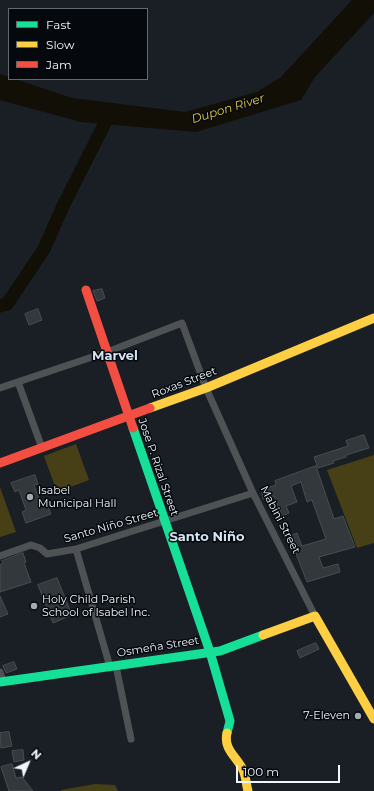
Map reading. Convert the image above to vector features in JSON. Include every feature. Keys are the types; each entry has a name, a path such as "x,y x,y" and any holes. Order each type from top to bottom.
{"street":[{"name":"Jose P. Rizal Street","path":"86,290 128,417 210,652 230,721 226,737 229,751 243,770 248,791"},
{"name":"Roxas Street","path":"0,463 206,388 374,318"},
{"name":"Mabini Street","path":"107,352 182,323 206,388 253,493 315,616 374,719"},
{"path":"0,388 107,352"},
{"path":"18,382 42,448"},
{"name":"Santo Niño Street","path":"0,556 31,545 40,548 47,554 76,549 253,493"},
{"path":"76,549 113,666 131,739"},
{"name":"Osmeña Street","path":"2,682 220,651 315,616"},
{"path":"0,672 2,682"}],"shaded area":[{"path":"76,444 89,480 57,492 44,456"},
{"path":"374,455 374,543 357,548 327,470"},
{"path":"0,487 16,532 0,537"},
{"path":"95,784 115,785 118,791 61,791 61,790"}],"water":[{"name":"Dupon River","path":"352,0 374,0 374,13 315,77 301,100 196,132 81,122 0,100 0,74 8,77 8,80 18,80 72,98 185,112 257,92 281,77"}],"building":[{"path":"102,289 105,298 97,301 93,291"},
{"path":"38,309 42,320 29,325 25,314"},
{"path":"364,435 369,448 346,455 346,457 333,461 334,463 318,468 314,457 348,446 346,441"},
{"path":"316,466 334,519 343,516 355,547 319,557 323,568 338,564 340,572 307,582 289,536 297,533 302,546 326,539 312,500 307,502 301,482 291,486 297,502 286,506 289,513 282,516 274,496 263,499 261,490 276,485 275,481"},
{"name":"Isabel Municipal Hall","path":"35,475 38,484 34,485 41,505 46,503 51,514 26,523 22,512 26,510 19,490 15,492 11,483"},
{"path":"23,553 26,562 24,563 31,582 0,592 0,565 3,563 2,561"},
{"path":"57,578 72,615 53,623 38,585"},
{"path":"0,596 8,614 0,617"},
{"path":"316,643 319,649 300,658 297,651"},
{"path":"14,662 17,669 6,673 3,666"},
{"path":"9,732 12,746 1,748 0,733"},
{"path":"23,750 24,760 14,762 12,751"},
{"path":"12,764 16,778 22,777 33,791 9,791 1,767"}],"waterway":[{"path":"0,306 7,304 44,249 63,206 110,113"}],"traffic: fast":[{"path":"133,428 210,652 230,721 227,733"},
{"path":"0,682 220,651 263,635"}],"traffic: slow":[{"path":"150,408 206,388 374,318"},
{"path":"263,635 315,616 374,719"},
{"path":"227,733 227,744 231,753 243,770 248,791"}],"traffic: jam":[{"path":"86,290 133,428"},
{"path":"0,463 150,408"}],"place":[{"name":"Isabel Municipal Hall","path":"30,497"},
{"name":"Holy Child Parish School of Isabel Inc.","path":"34,606"},
{"name":"7-Eleven","path":"358,716"}],"district":[{"name":"Marvel","path":"115,356"},
{"name":"Santo Niño","path":"207,537"}]}
